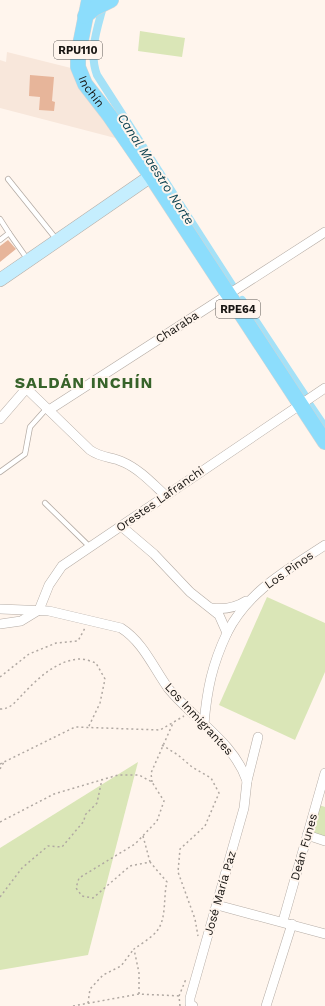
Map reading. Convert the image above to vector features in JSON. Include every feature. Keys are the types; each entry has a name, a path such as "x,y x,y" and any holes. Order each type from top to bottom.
{"main road":[{"name":"RPU110","path":"86,16 88,0"},
{"path":"86,16 95,8 111,0"},
{"name":"Inchín","path":"86,16 78,55 78,67 82,78 151,176"},
{"path":"0,280 28,260 58,242 151,176"},
{"name":"RPE64","path":"151,176 325,442"}],"street":[{"name":"Charaba","path":"48,409 325,232"},
{"name":"Orestes Lafranchi","path":"39,610 44,595 58,570 165,495 325,388"},
{"path":"0,418 25,390 28,390 90,450 103,458 124,462 144,476 165,495"},
{"path":"121,526 154,554 190,592 211,608 224,623 227,633"},
{"name":"Los Pinos","path":"204,724 210,673 216,656 239,612 253,596 275,578 325,545"},
{"name":"Los Pinos","path":"211,608 232,608 253,596"},
{"name":"Los Inmigrantes","path":"0,609 39,610 121,628 128,632 148,656 169,689 204,724 239,763 247,781"},
{"path":"0,624 20,621 39,610"},
{"name":"José María Paz","path":"191,1003 244,808 247,781 258,737"},
{"name":"Deán Funes","path":"283,921 307,836 320,806 325,773"},
{"path":"307,836 325,841"},
{"path":"217,905 283,921 325,934"},
{"path":"266,1006 292,924"}],"lane":[{"path":"8,179 58,242"},
{"path":"0,220 28,260"},
{"path":"0,240 9,233"},
{"path":"0,472 23,456 26,451 30,427 48,409"},
{"path":"45,503 90,547"}],"path":[{"path":"0,677 28,654 56,643 78,641 89,621"},
{"path":"0,709 7,709 14,704 40,677 61,663 82,659 96,663 105,679 100,703 88,728"},
{"path":"0,764 75,727 160,730 191,712"},
{"path":"150,862 130,866 94,898 82,896 76,888 79,878 135,844 157,822 164,801 152,782 151,773 173,722"},
{"path":"162,745 178,755 192,767 211,778 219,793 205,826 180,849 178,872 195,919 198,938"},
{"path":"0,769 4,762"},
{"path":"0,822 54,794 102,779 118,775 139,775 152,782"},
{"path":"0,897 22,868 48,846 62,847 84,821 85,815 97,802 102,779"},
{"path":"88,1003 90,989 103,975 121,966 134,949 157,931 164,911 164,896 167,882 150,862 143,836"},
{"path":"134,949 139,973 139,994"},
{"path":"180,1006 179,996 188,974"},
{"path":"73,1006 139,994 179,996 191,1003"}],"shaded area":[{"path":"7,52 71,68 119,139 0,108 0,60 6,62"}],"green space":[{"path":"140,31 185,38 182,57 138,51"},
{"path":"267,597 325,623 325,672 295,740 219,705"},
{"path":"138,762 88,955 0,970 0,848"},
{"path":"316,804 325,807 325,841 307,835"}],"building":[{"path":"30,75 54,77 52,101 55,102 54,111 39,110 40,97 29,96"},
{"path":"8,240 16,249 0,262 0,246"}],"waterway":[{"name":"Canal Maestro Norte","path":"104,3 95,39 93,57 97,75 232,285"},
{"name":"Canal Maestro Norte","path":"242,300 304,394"},
{"name":"Canal Maestro Norte","path":"310,405 325,427"}],"district":[{"name":"SALDÁN INCHÍN","path":"84,382"}]}
